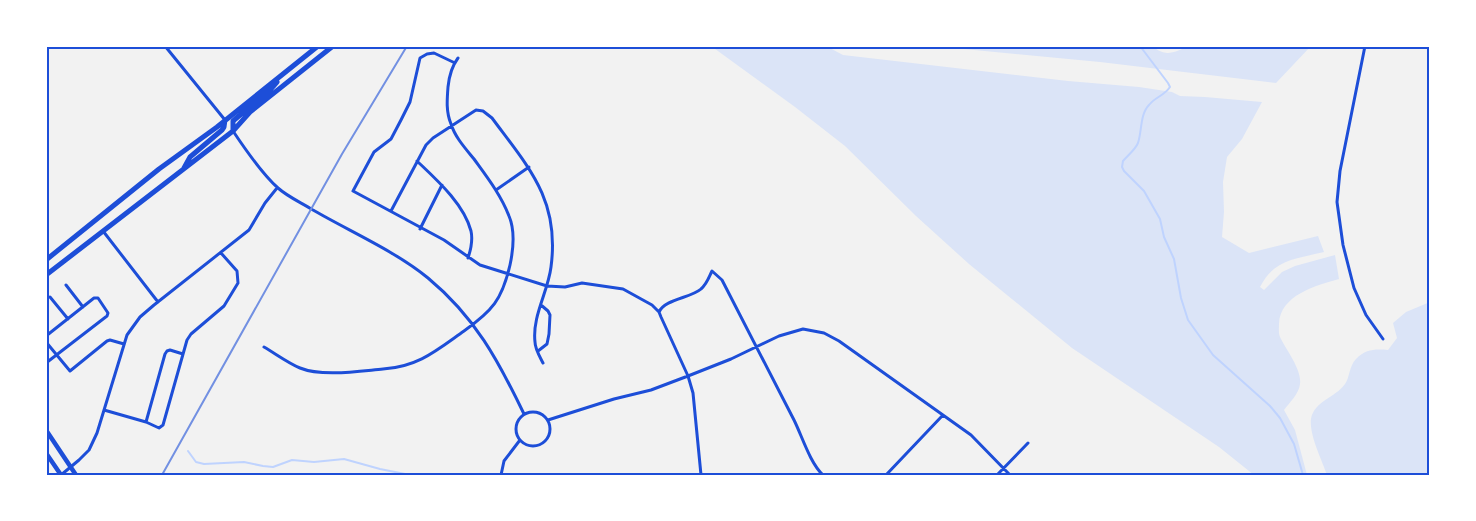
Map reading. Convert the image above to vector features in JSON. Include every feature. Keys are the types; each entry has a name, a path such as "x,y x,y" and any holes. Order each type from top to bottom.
{"main road":[{"path":"46,260 159,169 225,120 318,46"},
{"path":"46,275 233,131 250,112 332,46"},
{"path":"233,131 233,121 270,90 288,70"},
{"path":"184,168 190,156 222,130 225,120"}],"street":[{"path":"1366,46 1340,171 1337,202 1343,245 1354,288 1366,315 1383,339"},
{"path":"167,47 225,120"},
{"path":"455,63 434,53 426,54 420,58 410,102 401,120 391,139 374,152 353,191 444,240 480,265 547,286 565,287 582,284 623,289 652,304 660,312"},
{"path":"264,347 302,369 330,373 396,368 422,360 473,324 493,307 504,288 512,257 510,218 496,190 458,139 451,126 447,102 449,80 458,58"},
{"path":"391,211 417,161 433,138 476,110 483,111 492,118 529,167 545,198 549,212 552,240 551,267 536,324 535,343 543,363"},
{"path":"233,131 277,188 332,222 397,257 427,277 452,300 473,324 504,374 524,414"},
{"path":"417,161 442,185 462,213 471,231 471,248 468,258"},
{"path":"496,190 529,167"},
{"path":"420,228 442,185"},
{"path":"46,453 61,475 89,450 97,432 127,335 140,317 249,230 277,188"},
{"path":"103,231 158,302"},
{"path":"104,410 146,422 159,428 163,425 187,340 191,334 224,306 238,283 237,271 221,253"},
{"path":"702,475 693,393 688,376 660,317 660,312 665,305 701,289 708,281 712,271 722,280 819,472 823,475"},
{"path":"66,285 83,308"},
{"path":"50,297 68,319"},
{"path":"46,336 96,298 108,315 46,363"},
{"path":"538,351 547,344 549,334 550,315 541,305"},
{"path":"548,420 614,399 651,390 757,347 779,336 803,329 824,333 839,341 972,435 1010,475"},
{"path":"46,342 70,371 107,341 124,344"},
{"path":"146,422 165,354 170,350 183,354"},
{"path":"536,411 548,420 550,431 545,441 535,446 530,446 517,436 515,425 517,420 524,414 536,411"},
{"path":"886,475 943,415"},
{"path":"46,430 76,475"},
{"path":"501,475 504,461 520,440"},
{"path":"997,475 1028,443"},
{"path":"814,475 819,472"}],"shaded area":[{"path":"711,46 826,46 843,55 1068,81 1139,87 1172,92 1180,96 1262,102 1242,139 1227,157 1223,182 1224,212 1222,237 1249,253 1318,236 1324,252 1279,265 1260,287 1264,290 1282,272 1295,266 1335,255 1339,279 1320,284 1293,299 1281,314 1279,324 1280,337 1299,373 1300,379 1298,391 1284,410 1295,430 1307,475 1254,475 1219,447 1072,348 969,264 916,216 845,146"},
{"path":"933,46 1153,46 1157,50 1170,53 1189,46 1311,46 1276,83 1100,62"},
{"path":"1430,302 1430,475 1327,475 1312,432 1311,419 1313,413 1320,404 1341,389 1348,378 1352,365 1363,353 1371,350 1388,350 1397,338 1393,323 1406,312"}],"waterway":[{"path":"1140,46 1170,87 1151,102 1146,109 1138,143 1123,161 1122,167 1144,191 1160,219 1164,237 1174,259 1181,298 1188,320 1213,355 1270,406 1280,418 1294,444 1303,475"},
{"path":"188,451 196,462 204,464 244,462 273,467 292,460 314,462 344,459 410,475"}],"railway":[{"path":"162,475 342,154 407,46"}]}
